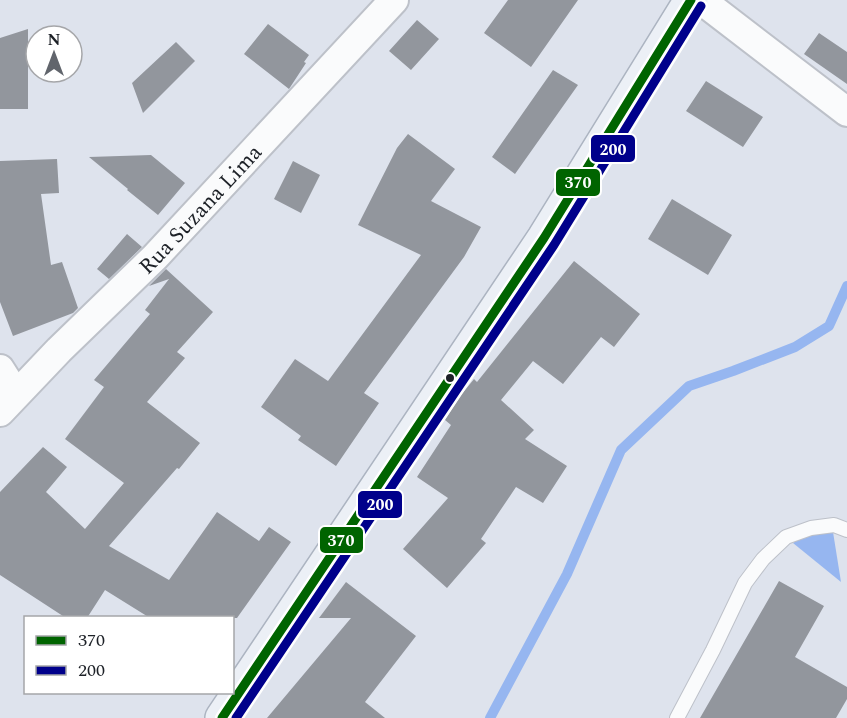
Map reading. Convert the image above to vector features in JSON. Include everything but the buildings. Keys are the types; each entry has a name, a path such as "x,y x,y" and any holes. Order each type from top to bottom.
{"main road":[{"path":"222,718 544,238 691,0"}],"street":[{"name":"Rua Suzana Lima","path":"8,403 155,257 394,0"},
{"path":"701,0 847,112"},
{"path":"0,369 8,403"}],"lane":[{"path":"677,718 745,583 763,559 786,537 811,528 834,525 847,530"}],"water":[{"path":"833,532 841,582 793,543 804,536"}],"waterway":[{"path":"490,718 567,574 621,450 689,386 795,347 829,326 847,286"}],"transit line":[{"name":"370","path":"222,718 544,238 691,0"},
{"name":"200","path":"236,718 554,245 701,6"}]}
